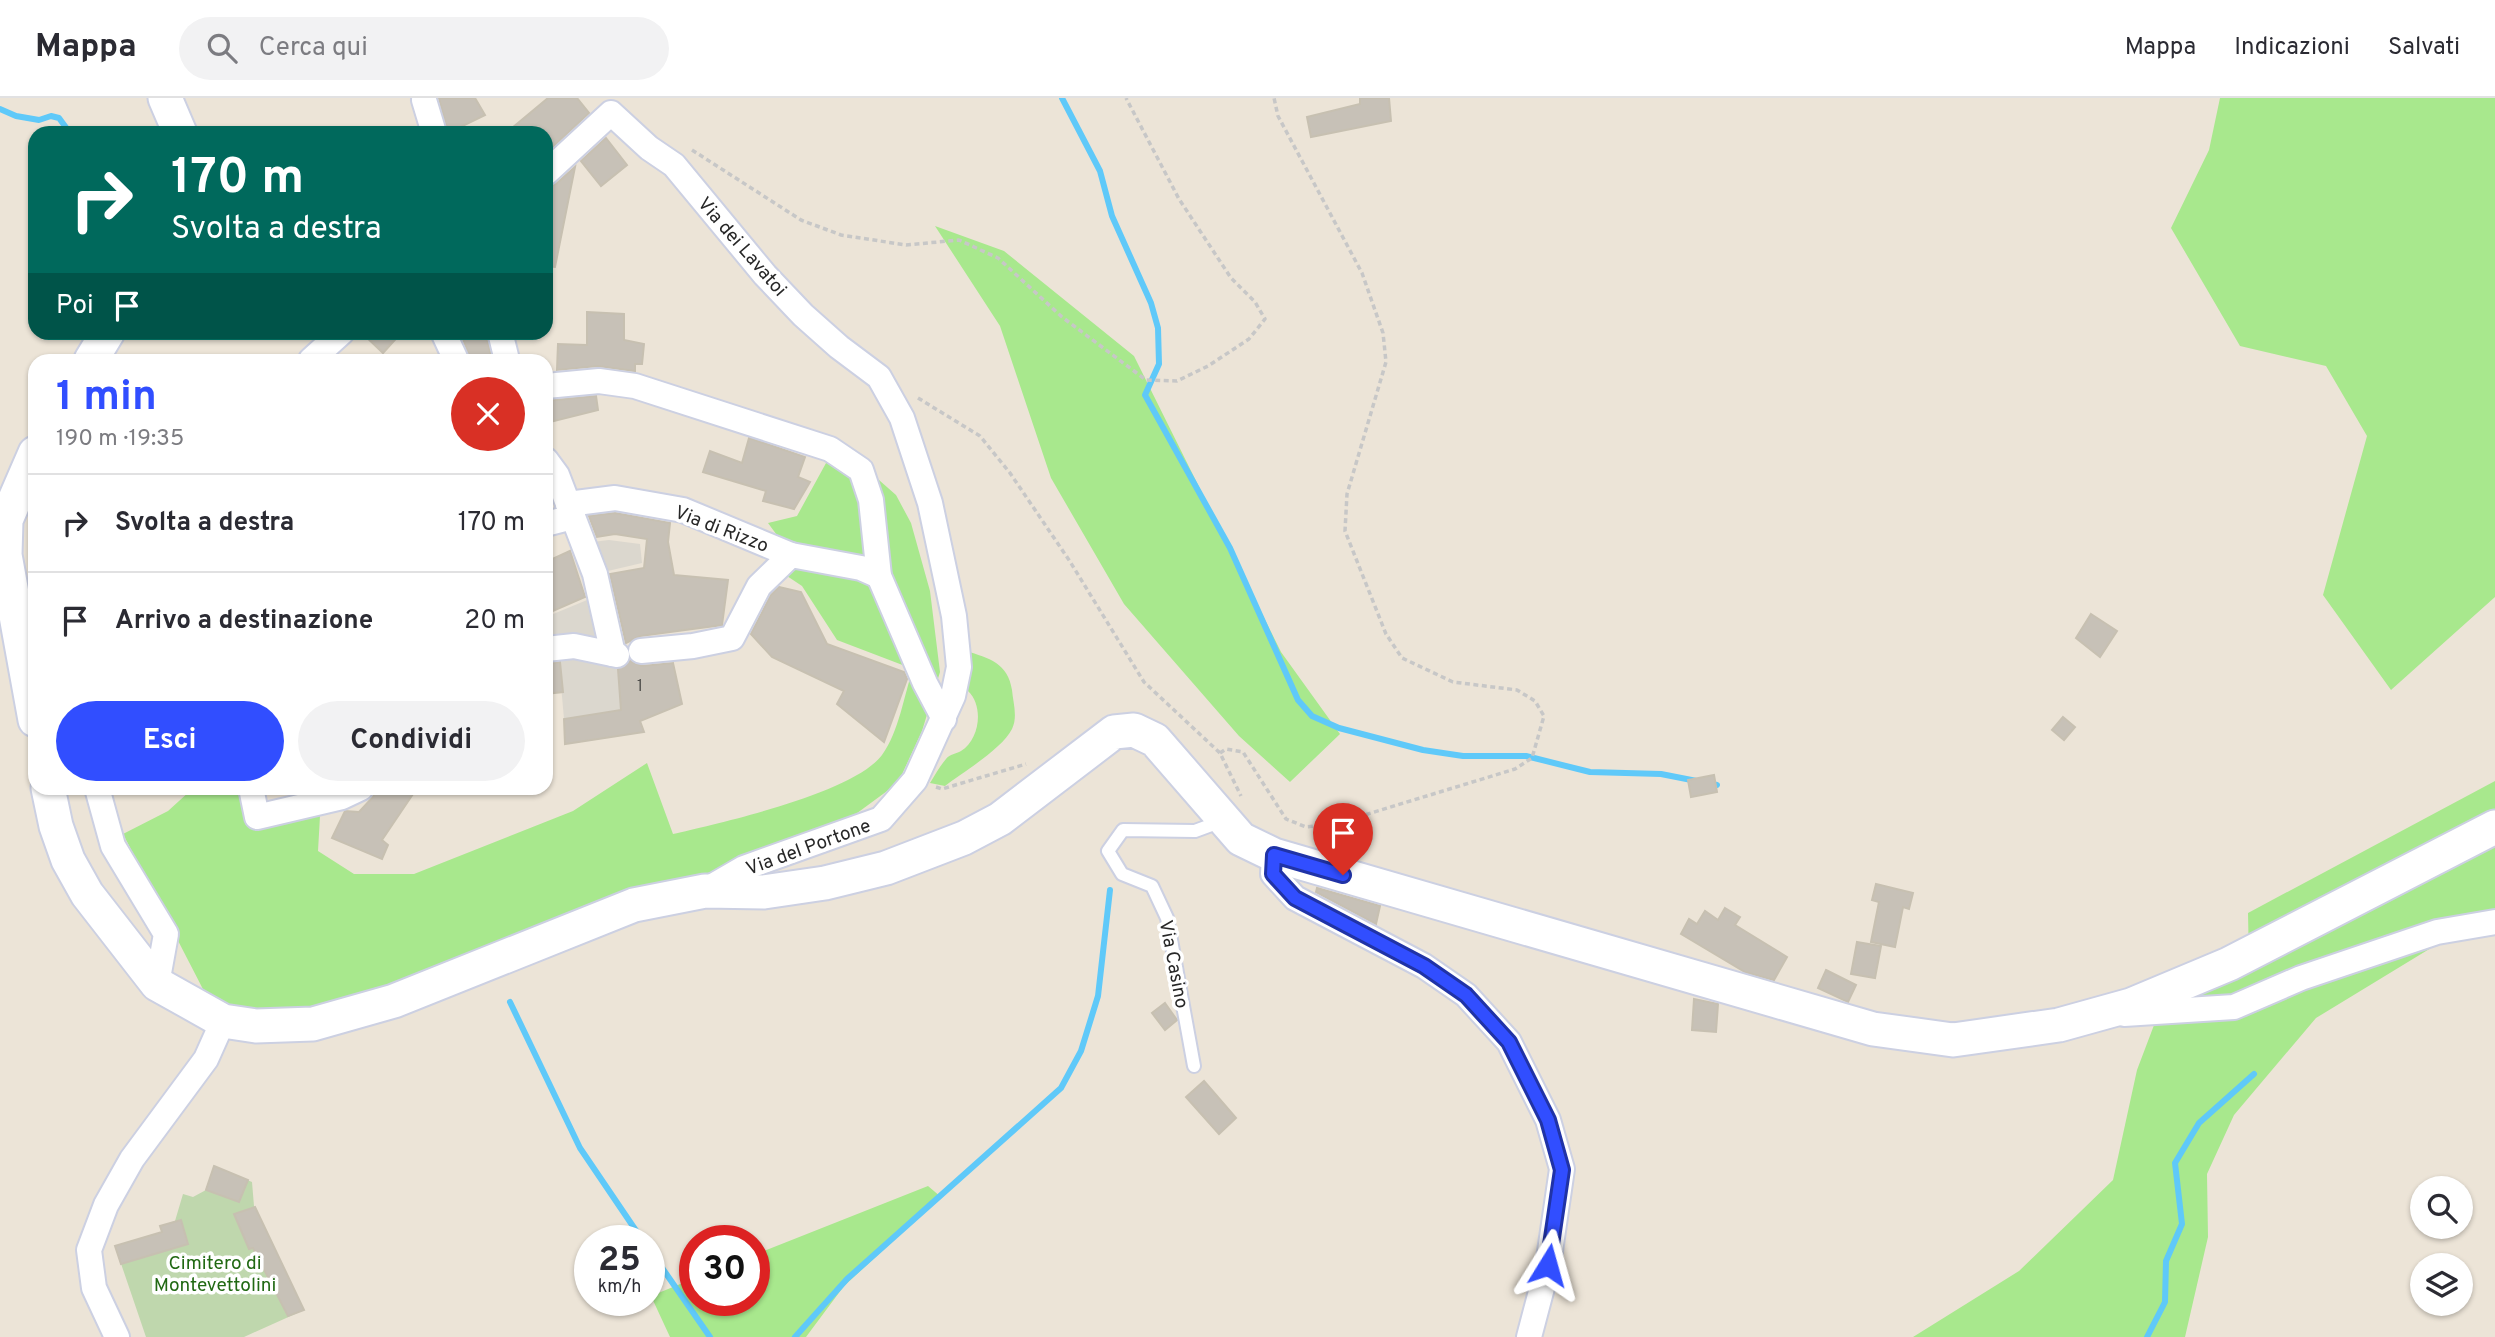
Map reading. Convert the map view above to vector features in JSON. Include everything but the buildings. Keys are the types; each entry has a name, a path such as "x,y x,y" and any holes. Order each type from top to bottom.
{"street":[{"path":"165,98 177,126"},
{"path":"424,100 432,126"},
{"name":"Via dei Lavatoi","path":"553,167 611,113 649,148 674,165 765,275 803,315 839,347 879,376"},
{"path":"318,354 333,340"},
{"name":"Via del Portone","path":"705,891 744,869 881,819 915,780 944,719 959,667 954,616 930,503 902,418 879,376"},
{"path":"553,385 599,381 635,386 830,449 861,470 871,500 879,576 925,683 944,719"},
{"path":"28,469 6,520 5,555 28,682"},
{"path":"553,470 571,510 624,653"},
{"name":"Via di Rizzo","path":"553,520 571,510 615,498 683,510 792,555"},
{"path":"553,648 574,646 624,653 693,646 732,638 759,586 792,555 861,568 879,576"},
{"path":"49,795 56,826 68,860 87,894 157,984 223,1021 256,1026 313,1024 394,1002 634,905 705,891 764,892 825,883 886,868 964,838 1000,819 1095,744 1114,732 1134,730 1155,740 1233,830 1274,855 1873,1029 1953,1040 2059,1025 2131,1004 2229,964 2495,827"},
{"path":"99,795 113,846 166,934 157,984"},
{"path":"252,795 257,817 346,795"},
{"path":"1274,855 1273,874 1295,898 1424,966 1466,995 1509,1042 1548,1120 1562,1170 1548,1265 1529,1337"},
{"path":"2089,1017 2234,1007 2301,978 2437,932 2495,922"},
{"path":"117,1337 94,1288 89,1250 106,1205 132,1158 206,1059 223,1021"}],"lane":[{"name":"Via Casino","path":"1194,1066 1167,918 1160,897 1152,886 1122,874 1108,851 1123,830 1233,830"}],"path":[{"path":"687,148 801,220 841,235 906,245 958,240 998,258 1062,317 1146,380 1177,381 1249,340 1265,319 1255,302 1231,278 1180,200 1126,98"},
{"path":"879,376 979,436 1010,473 1069,560 1144,682 1220,753 1226,749 1243,751 1286,819 1306,827 1335,824 1515,769 1532,758 1544,716 1535,701 1517,690 1453,682 1402,658 1386,634 1345,531 1347,494 1386,362 1383,333 1362,273 1278,116 1275,98"},
{"path":"915,780 942,789 1027,763"}],"green space":[{"path":"2220,98 2495,98 2495,597 2391,690 2323,595 2367,436 2326,366 2240,346 2171,228 2209,150"},
{"path":"935,226 1004,251 1134,356 1281,652 1340,734 1290,782 1239,736 1124,604 1051,478 1000,326"},
{"path":"837,443 896,495 911,523 930,591 940,672 922,731 898,783 849,819 727,867 298,1016 238,1016 206,995 123,834 168,811 186,795 245,795 251,825 320,816 318,851 354,874 414,874 573,811 647,763 673,834 785,805 844,782 867,769 882,755 893,736 913,669 837,640 802,586 775,568 782,542 768,523 797,516"},
{"path":"966,651 990,659 1006,674 1012,690 1014,724 1000,744 945,786 930,783 946,759 967,746 976,731 978,713 968,691"},
{"path":"2495,781 2495,909 2316,1018 2234,1115 2207,1174 2208,1237 2185,1337 1913,1337 2019,1271 2113,1180 2137,1070 2162,1004 2249,963 2248,913"},
{"name":"Cimitero di Montevettolini","path":"214,1166 252,1182 254,1206 304,1310 244,1337 146,1337 115,1246 162,1232 160,1226 175,1221 183,1194 193,1197 206,1190"},
{"path":"928,1186 941,1197 844,1286 806,1337 670,1337 660,1316 665,1316 665,1290 679,1285 679,1316 770,1316 770,1249"}],"shaded area":[{"path":"609,540 640,544 642,563 595,574 584,543"},
{"path":"604,593 617,655 621,710 564,719 558,651 553,651 553,614"}],"waterway":[{"path":"1062,98 1100,171 1112,216 1151,303 1158,328 1159,364 1145,395 1230,548 1298,700 1312,716 1339,728 1423,750 1463,756 1526,756 1590,772 1661,774 1717,785"},
{"path":"0,109 16,116 39,120 51,116 59,118 65,126"},
{"path":"795,1337 847,1279 1061,1088 1081,1051 1098,996 1110,890"},
{"path":"510,1002 580,1148 632,1225"},
{"path":"2147,1337 2165,1302 2166,1261 2182,1224 2175,1163 2199,1123 2254,1074"},
{"path":"665,1272 710,1337"}],"route":[{"path":"1343,875 1274,855 1273,874 1295,898 1424,966 1466,995 1509,1042 1548,1120 1562,1170 1548,1265"}]}
